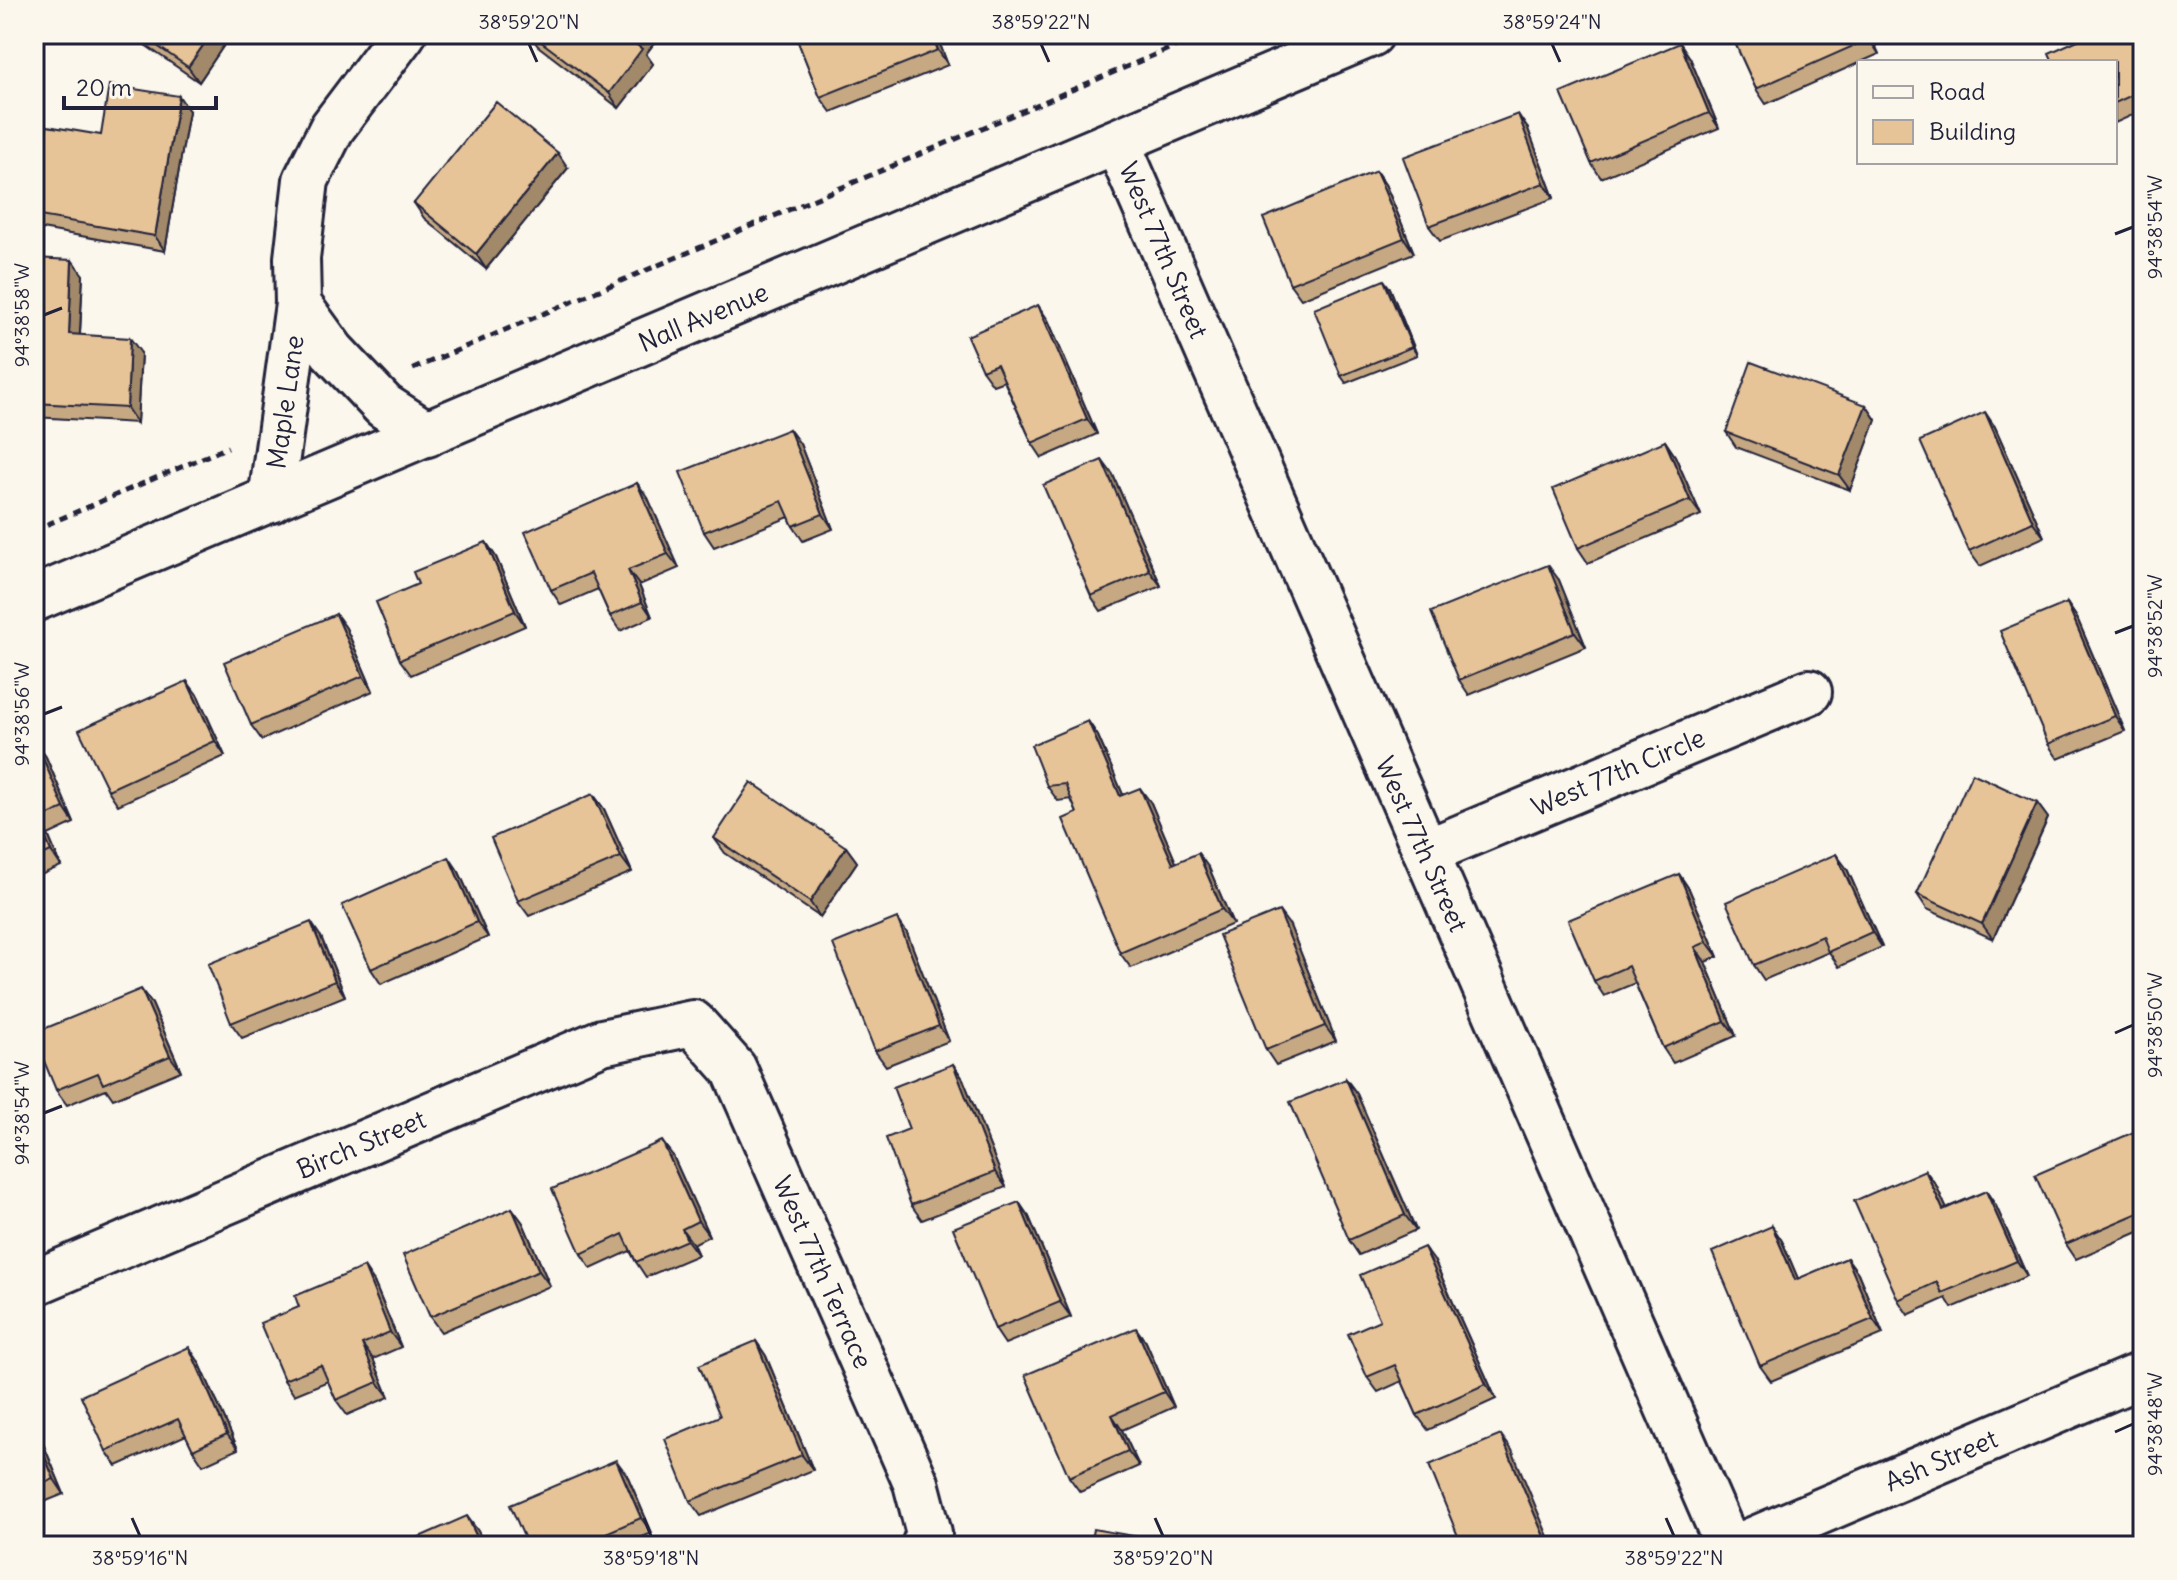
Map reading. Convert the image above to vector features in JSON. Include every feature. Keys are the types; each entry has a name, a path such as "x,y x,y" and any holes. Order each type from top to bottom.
{"street":[{"name":"Maple Lane","path":"271,500 298,304 297,258 306,180 332,128 403,34"},
{"name":"Nall Avenue","path":"34,599 1371,34"},
{"name":"West 77th Street","path":"1117,142 1728,1546"},
{"name":"Maple Lane","path":"298,304 332,351 384,406 427,434"},
{"name":"West 77th Circle","path":"1426,852 1809,692"},
{"name":"Birch Street","path":"34,1283 602,1042 693,1023"},
{"name":"West 77th Terrace","path":"693,1023 734,1069 916,1483 927,1540"},
{"name":"Ash Street","path":"1739,1546 2143,1374"}],"path":[{"path":"403,373 1204,34"},
{"path":"34,530 240,442"}],"building":[{"path":"140,34 211,34 188,67"},
{"path":"531,34 639,34 633,42 642,49 609,93"},
{"path":"795,34 931,34 938,50 820,97"},
{"path":"1731,34 1867,34 1869,39 1756,89"},
{"path":"2091,34 2143,34 2143,119 2132,95 2117,102 2117,60 2052,60 2049,53"},
{"path":"1680,43 1709,113 1591,163 1561,93"},
{"path":"109,85 179,96 155,236 34,215 47,126 101,135"},
{"path":"496,102 558,153 476,254 414,203"},
{"path":"1518,114 1544,183 1429,226 1403,157"},
{"path":"1376,171 1404,238 1290,284 1263,218"},
{"path":"34,258 72,260 69,334 130,338 127,408 34,403"},
{"path":"1384,280 1412,347 1341,376 1314,309"},
{"path":"1038,305 1087,419 1032,443 997,364 982,370 967,336"},
{"path":"1751,362 1866,405 1839,475 1726,432"},
{"path":"1985,412 2033,522 1969,551 1920,441"},
{"path":"789,429 823,514 793,526 782,501 704,532 680,472"},
{"path":"1665,441 1690,500 1578,548 1553,489"},
{"path":"1102,460 1150,571 1091,596 1043,485"},
{"path":"637,483 668,554 628,570 642,602 610,616 591,573 551,590 525,532"},
{"path":"486,542 515,611 400,660 376,602 418,584 413,572"},
{"path":"1548,565 1575,632 1459,680 1431,612"},
{"path":"2067,603 2115,716 2048,744 2000,631"},
{"path":"336,614 363,676 251,725 224,662"},
{"path":"187,681 215,741 108,790 79,730"},
{"path":"1088,721 1120,796 1140,788 1173,864 1198,853 1222,909 1120,953 1063,819 1077,813 1065,784 1047,786 1031,745"},
{"path":"34,743 64,808 37,820 51,851 34,859"},
{"path":"1972,773 2037,803 1982,924 1917,894"},
{"path":"751,782 846,847 810,902 714,838"},
{"path":"593,794 621,857 518,901 491,838"},
{"path":"1836,854 1872,932 1828,952 1822,936 1754,965 1726,902"},
{"path":"449,857 477,922 371,969 342,905"},
{"path":"1679,874 1707,942 1695,947 1725,1021 1663,1048 1628,966 1594,981 1568,920"},
{"path":"1279,911 1325,1026 1266,1050 1219,935"},
{"path":"897,918 939,1026 875,1051 833,944"},
{"path":"311,922 335,981 231,1023 208,964"},
{"path":"141,989 170,1056 103,1084 98,1073 56,1090 34,1033"},
{"path":"953,1064 995,1172 911,1205 886,1138 909,1129 893,1087"},
{"path":"1346,1079 1405,1215 1349,1240 1290,1102"},
{"path":"2143,1128 2143,1211 2066,1244 2035,1175"},
{"path":"662,1141 698,1221 682,1229 687,1240 636,1262 623,1234 581,1254 552,1189"},
{"path":"1925,1170 1943,1210 1986,1191 2017,1261 1942,1293 1937,1282 1898,1300 1854,1201"},
{"path":"1019,1202 1060,1302 995,1329 953,1228"},
{"path":"512,1208 539,1271 430,1317 403,1255"},
{"path":"1772,1226 1795,1280 1847,1258 1873,1319 1760,1366 1712,1252"},
{"path":"1424,1247 1486,1384 1417,1415 1395,1365 1367,1377 1348,1334 1380,1320 1360,1275"},
{"path":"364,1267 390,1332 362,1344 378,1382 336,1400 321,1365 284,1380 260,1323 299,1307 295,1296"},
{"path":"1136,1328 1164,1392 1112,1415 1128,1451 1069,1477 1025,1375"},
{"path":"756,1341 802,1455 690,1501 665,1439 720,1416 699,1365"},
{"path":"189,1347 227,1434 193,1450 178,1419 106,1451 81,1396"},
{"path":"34,1432 54,1479 34,1487"},
{"path":"1501,1435 1548,1546 1462,1546 1429,1465"},
{"path":"616,1460 641,1518 576,1546 528,1546 510,1505"},
{"path":"467,1516 481,1546 399,1546"},
{"path":"1093,1529 1156,1540 1155,1546 1090,1546"}]}
